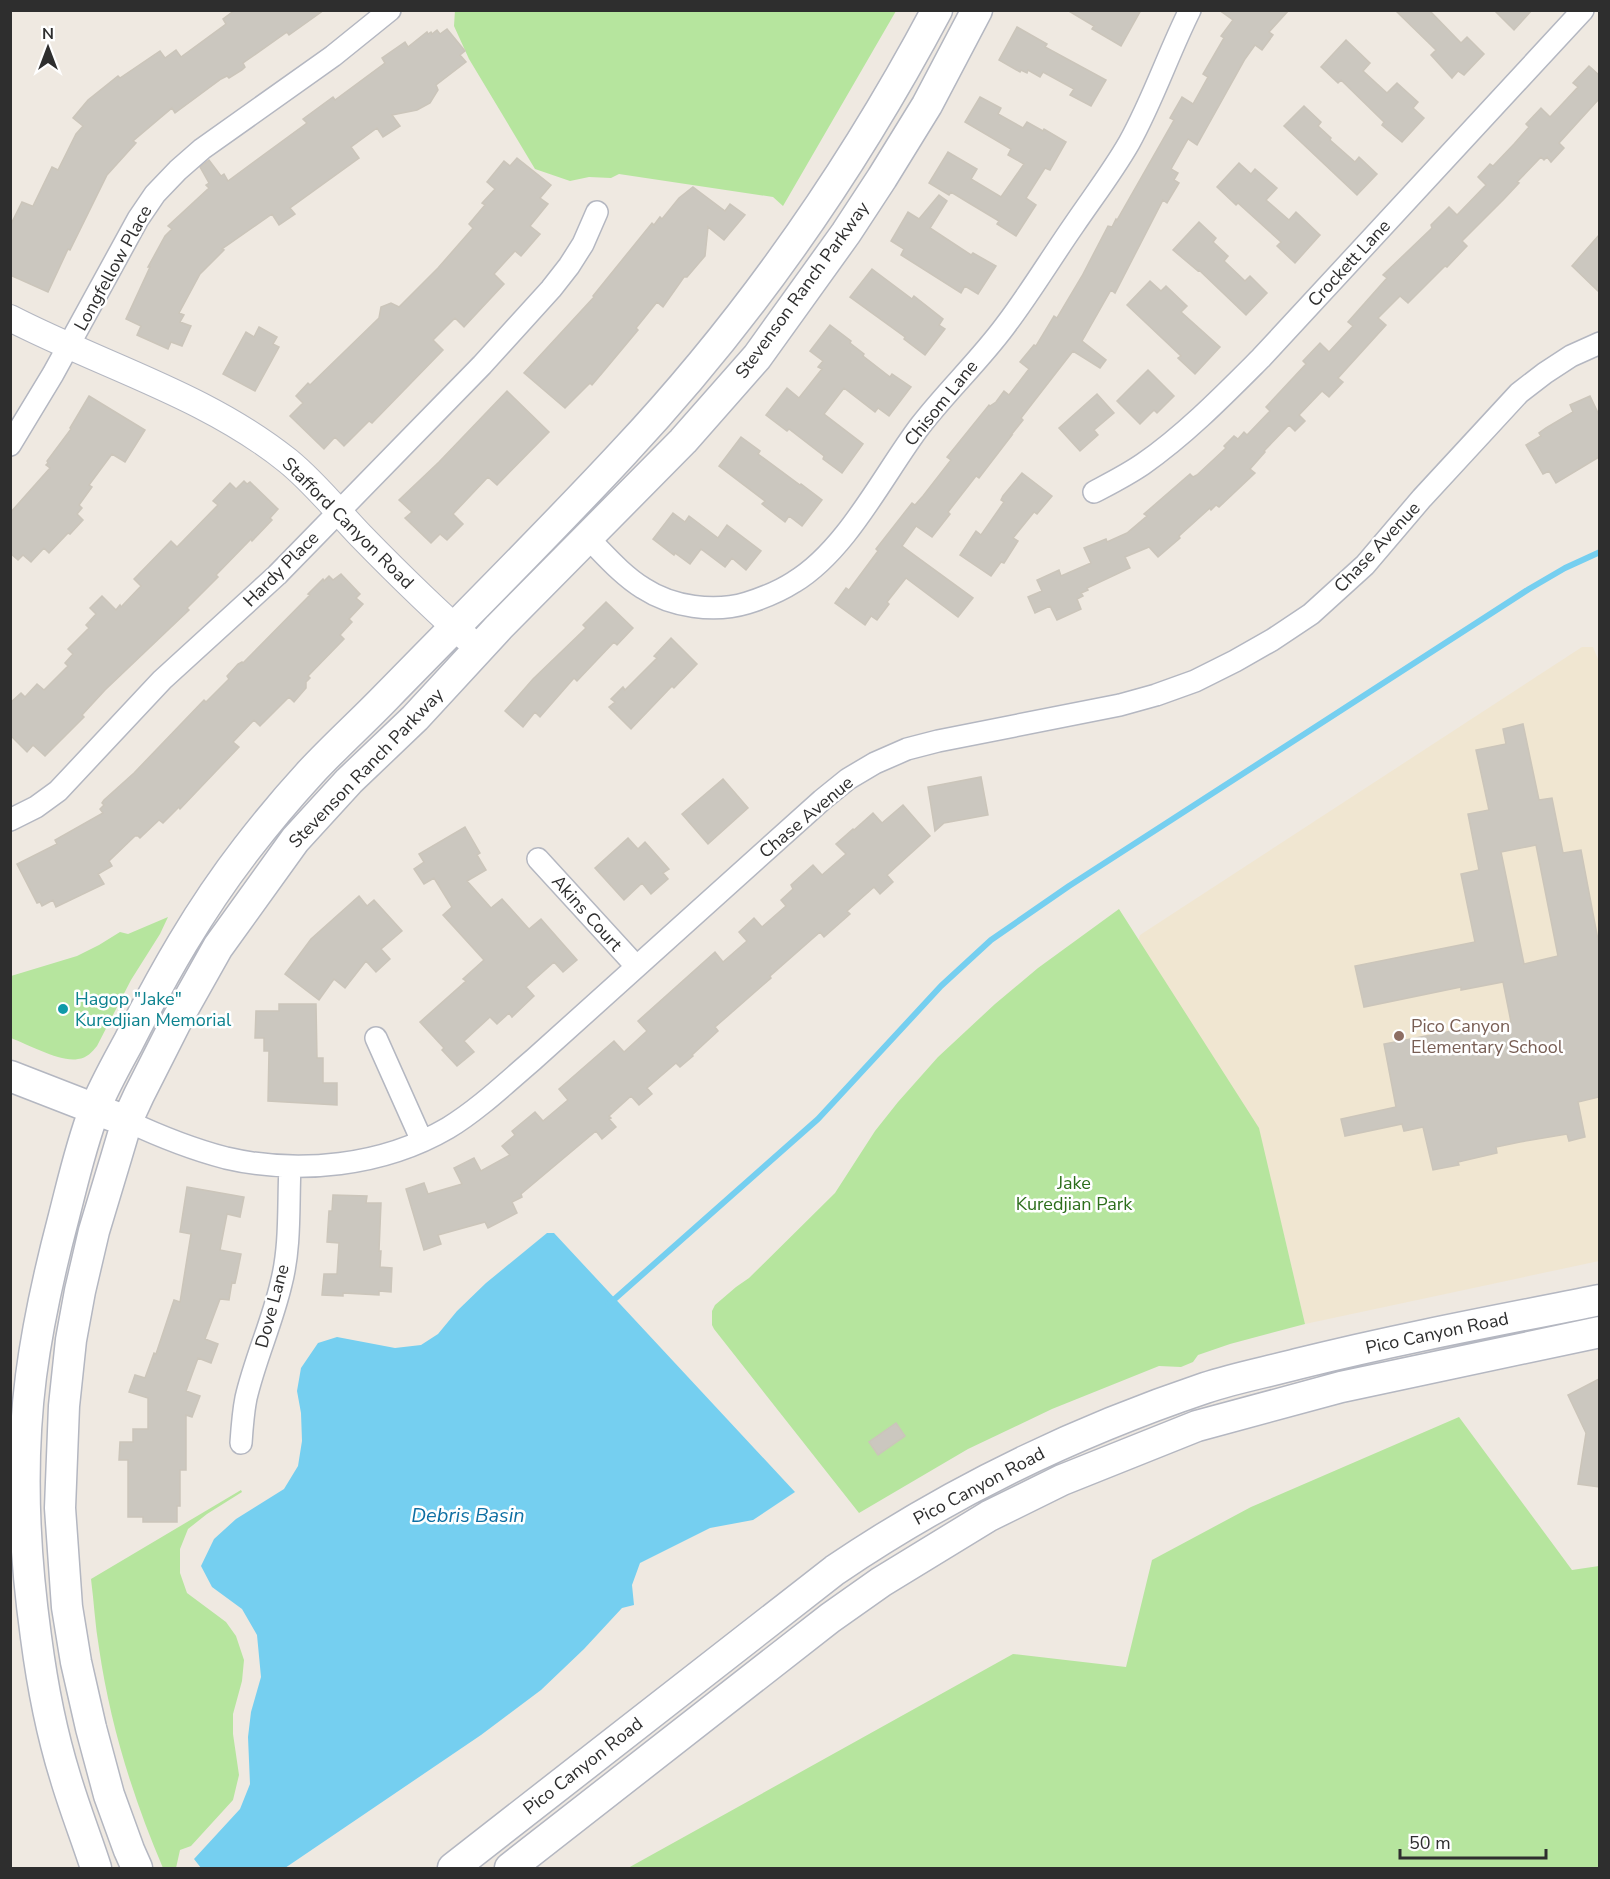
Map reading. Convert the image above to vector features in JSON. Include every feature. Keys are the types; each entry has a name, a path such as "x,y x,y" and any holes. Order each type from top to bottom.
{"main road":[{"name":"Stevenson Ranch Parkway","path":"96,1869 63,1771 48,1707 36,1640 29,1576 25,1497 30,1379 40,1318 59,1234 95,1108 175,953 229,872 312,771 625,451 694,374 851,161 904,73 937,10"},
{"name":"Stevenson Ranch Parkway","path":"137,1869 109,1795 76,1662 67,1607 60,1508 64,1406 71,1340 94,1232 127,1122 149,1074 198,981 266,878 295,840 349,781 415,718 479,649 683,441 757,357 846,233 887,171 927,105 976,10"},
{"path":"10,1076 127,1122"},
{"name":"Pico Canyon Road","path":"453,1869 835,1570 873,1544 993,1475 1105,1425 1225,1382 1348,1352 1599,1300"},
{"name":"Pico Canyon Road","path":"510,1869 830,1618 881,1582 989,1516 1062,1480 1197,1426 1341,1387 1599,1332"}],"street":[{"name":"Longfellow Place","path":"10,445 69,346 138,219 163,186 202,149 324,63 390,10"},
{"name":"Chisom Lane","path":"588,538 642,588 660,598 690,606 719,608 745,603 772,594 795,582 819,562 845,534 933,410 1005,326 1109,174 1128,144 1149,103 1190,10"},
{"name":"Crockett Lane","path":"1094,492 1143,464 1228,392 1583,10"},
{"name":"Hardy Place","path":"10,820 36,807 58,791 162,680 251,601 309,544 338,511 482,365 569,267 583,244 597,212"},
{"name":"Stafford Canyon Road","path":"10,318 220,415 289,462 369,544 479,649"},
{"name":"Chase Avenue","path":"127,1122 189,1147 227,1158 290,1166 356,1161 389,1153 422,1141 447,1128 493,1095 848,779 875,763 906,749 1097,710 1156,695 1195,681 1272,640 1311,614 1365,565 1429,490 1519,393 1571,356 1599,343"},
{"name":"Akins Court","path":"538,859 636,966"},
{"path":"376,1038 422,1141"},
{"name":"Dove Lane","path":"242,1443 246,1399 282,1281 286,1254 290,1166"}],"shaded area":[{"name":"Pico Canyon Elementary School","path":"1582,647 1593,647 1600,664 1599,1261 1305,1324 1278,1210 1137,944 1140,935"}],"green space":[{"path":"455,10 896,11 783,206 773,197 619,174 611,178 589,177 570,181 535,169 469,59 454,26"},
{"name":"Jake Kuredjian Park","path":"1119,909 1259,1128 1305,1324 1198,1355 1193,1362 1181,1367 1159,1366 1052,1409 968,1449 859,1513 714,1329 712,1311 715,1305 749,1278 835,1193 875,1131 938,1057 1038,968"},
{"path":"168,917 131,980 97,1046 89,1054 78,1059 63,1058 11,1038 11,976 77,956 120,932 128,934"},
{"path":"1459,1417 1572,1570 1599,1566 1599,1868 628,1868 1013,1654 1126,1667 1152,1560 1251,1507"},
{"path":"241,1490 242,1492 188,1529 180,1549 180,1573 187,1593 226,1622 236,1636 244,1660 242,1681 233,1714 233,1734 239,1775 233,1800 191,1846 180,1850 176,1868 163,1868 132,1788 109,1705 96,1631 91,1579"}],"water":[{"name":"Debris Basin","path":"547,1233 554,1233 795,1492 753,1520 710,1528 640,1563 632,1585 634,1605 622,1608 541,1690 481,1735 285,1868 201,1868 194,1859 240,1809 250,1784 248,1737 251,1712 261,1677 257,1635 242,1609 212,1587 201,1566 214,1539 236,1519 284,1489 298,1466 302,1441 297,1391 301,1368 318,1343 337,1337 395,1348 421,1345 438,1334 457,1311 486,1283"}],"building":[{"path":"235,10 324,10 289,35 287,32 243,63 245,67 242,70 229,78 227,76 221,79 175,113 172,108 133,141 136,143 107,175 48,292 10,275 10,226 22,202 33,206 52,167 58,170 76,134 83,126 73,118 88,100 118,76 120,78 160,51 165,58 176,50 181,57 226,24 223,19"},
{"path":"1067,10 1141,10 1121,46 1092,29 1094,26"},
{"path":"1219,10 1289,10 1269,32 1273,35 1262,50 1255,45 1245,59 1197,145 1188,139 1171,169 1178,173 1174,180 1179,183 1167,203 1163,200 1115,293 1111,290 1082,341 1106,360 1100,368 1073,351 1021,418 1023,420 979,478 976,476 948,512 950,514 932,537 916,526 902,546 973,598 958,617 906,578 887,602 889,604 877,620 871,616 865,625 835,603 846,588 849,590 878,551 876,549 912,503 915,505 951,460 947,457 989,405 996,402 1004,391 1009,395 1029,369 1020,362 1034,345 1036,346 1054,316 1057,318 1108,226 1112,227 1117,220 1174,120 1170,118 1182,97 1193,104 1208,77 1203,74 1224,38 1221,36 1233,20"},
{"path":"1395,10 1429,10 1461,43 1467,37 1484,54 1464,75 1458,71 1452,78 1431,55 1436,50"},
{"path":"1494,10 1532,10 1514,30"},
{"path":"1017,27 1047,44 1045,47 1106,80 1091,106 1070,95 1074,89 1043,72 1040,77 1028,70 1027,73 1021,70 1020,72 999,60"},
{"path":"447,29 465,51 460,55 466,62 436,85 438,90 430,103 417,110 392,115 400,126 383,137 377,128 351,147 359,158 290,208 295,214 279,225 272,214 222,249 224,250 200,274 179,313 184,315 180,322 191,326 182,346 171,342 168,349 137,335 141,326 126,319 150,267 148,267 165,236 172,229 168,226 209,188 206,185 209,183 200,167 209,160 221,176 224,174 228,181 307,123 303,119 333,97 335,100 385,63 382,58 405,42 408,47 427,32 432,34 437,30 440,34"},
{"path":"1346,40 1370,63 1363,71 1387,93 1397,83 1418,102 1413,108 1424,118 1402,142 1382,125 1384,122 1341,80 1338,83 1321,67"},
{"path":"1589,66 1599,75 1599,99 1559,143 1564,148 1551,162 1547,157 1544,160 1541,157 1504,199 1462,241 1467,246 1408,303 1400,296 1378,318 1386,325 1338,378 1343,382 1329,397 1322,391 1299,415 1305,421 1295,431 1289,425 1250,469 1255,473 1219,507 1216,505 1211,510 1210,508 1158,557 1149,547 1125,557 1130,568 1081,593 1083,596 1077,599 1081,609 1057,620 1050,606 1035,613 1028,597 1042,591 1037,580 1059,570 1061,576 1091,563 1084,548 1106,539 1107,542 1127,533 1147,516 1144,514 1190,474 1193,477 1197,475 1226,448 1224,446 1234,436 1238,439 1244,432 1247,435 1270,411 1266,407 1306,364 1303,361 1320,343 1329,352 1353,326 1348,322 1387,278 1383,275 1432,228 1431,225 1449,207 1457,215 1486,185 1478,177 1490,164 1493,166 1514,144 1529,127 1526,124 1541,108 1550,117 1578,87 1573,83"},
{"path":"980,97 1001,108 998,114 1023,128 1027,122 1066,142 1050,170 1045,168 1026,198 1036,205 1016,236 997,224 999,221 951,192 949,195 929,183 948,152 977,169 971,179 1001,197 1024,164 1008,155 1011,149 965,122"},
{"path":"1304,106 1321,122 1318,126 1331,138 1330,140 1355,162 1359,157 1377,174 1357,195 1284,126"},
{"path":"517,158 551,185 540,198 548,204 530,226 540,234 521,256 515,251 494,274 504,284 464,327 455,318 433,340 443,350 372,423 369,421 344,446 335,437 324,449 290,416 303,403 296,396 379,318 381,307 391,303 399,307 438,268 473,228 469,224 485,205 482,203 495,189 487,182 504,161 510,166"},
{"path":"1239,163 1251,174 1255,169 1277,188 1266,200 1289,220 1296,212 1320,235 1295,263 1277,246 1281,242 1217,187"},
{"path":"693,187 725,211 730,204 745,215 724,240 708,227 705,256 687,277 684,277 663,307 657,302 636,328 638,330 592,385 590,383 565,408 524,373 594,297 652,223 654,225 660,217 662,219 679,198"},
{"path":"939,195 947,201 930,228 971,255 973,253 996,266 978,294 965,286 961,293 901,255 904,249 891,241 908,212 919,219"},
{"path":"1199,222 1216,238 1213,242 1228,256 1224,261 1245,281 1250,276 1267,293 1246,315 1199,270 1173,250"},
{"path":"1599,235 1599,292 1572,266"},
{"path":"872,269 912,299 914,296 943,319 939,325 945,329 925,355 904,339 905,337 850,297"},
{"path":"1150,281 1161,291 1166,286 1187,306 1181,312 1220,347 1195,374 1178,358 1181,356 1127,305"},
{"path":"830,325 851,341 850,343 864,354 863,356 890,377 892,374 911,387 889,416 878,408 875,412 844,388 824,414 863,444 842,473 789,429 787,431 766,415 787,388 799,398 822,369 818,367 823,361 810,351"},
{"path":"259,327 277,337 273,344 279,347 255,391 223,374 246,332 254,337"},
{"path":"1148,370 1174,396 1157,413 1154,410 1140,424 1117,401"},
{"path":"507,391 549,432 497,485 488,477 453,514 463,524 447,540 440,534 431,543 405,518 412,512 399,500"},
{"path":"1097,394 1114,413 1094,430 1098,435 1080,451 1059,428"},
{"path":"89,396 145,430 125,462 112,454 89,485 92,487 79,505 82,508 77,514 83,520 70,534 68,533 49,553 44,548 31,562 23,555 18,560 10,553 10,513 50,468 46,465 47,461 71,429"},
{"path":"1590,396 1599,415 1599,457 1556,483 1549,471 1543,474 1526,445 1541,436 1539,433 1546,428 1573,412 1570,405"},
{"path":"741,437 760,451 758,454 822,500 802,526 789,516 785,522 762,504 765,501 719,466"},
{"path":"1022,473 1052,496 1037,514 1034,512 1013,538 1018,541 1004,563 1001,562 991,576 960,555 976,531 981,535 1004,502 1001,500 1003,496"},
{"path":"244,481 247,484 250,482 278,509 270,518 272,520 216,575 218,577 187,608 189,610 105,690 82,715 84,717 45,756 33,745 27,752 10,735 10,703 21,693 25,697 37,684 44,690 68,666 65,663 73,654 68,649 89,628 86,625 96,614 90,608 102,596 116,610 120,605 121,607 141,586 134,579 171,541 177,547 218,505 213,501 230,483 236,489"},
{"path":"673,513 685,522 689,516 718,538 727,525 761,551 746,570 732,558 725,567 701,549 690,564 653,539"},
{"path":"341,574 360,594 356,598 363,604 349,619 352,622 340,635 344,639 308,676 310,678 306,682 306,688 294,702 289,697 260,726 254,720 233,742 239,747 180,809 179,807 163,823 159,820 140,838 135,836 109,861 112,866 98,874 104,884 56,907 53,900 42,906 40,902 37,903 17,864 57,844 55,840 103,813 100,809 104,805 102,803 104,800 134,773 204,700 206,702 229,679 227,676 238,664 243,663 323,579 324,581 329,576 333,580"},
{"path":"606,602 633,628 617,645 614,642 577,681 574,678 540,717 535,712 523,727 505,711 533,679 586,628 583,625"},
{"path":"671,638 697,664 674,688 672,686 631,729 609,707 615,702 611,699 623,687 625,690 657,658 654,656"},
{"path":"1523,724 1539,800 1552,798 1563,853 1581,850 1599,945 1599,1097 1578,1102 1585,1137 1569,1141 1567,1134 1496,1147 1497,1153 1458,1162 1459,1165 1433,1170 1423,1127 1404,1131 1402,1124 1345,1136 1341,1119 1396,1107 1384,1044 1511,1022 1503,982 1461,990 1461,987 1364,1007 1355,966 1475,942 1461,874 1479,870 1468,814 1489,810 1476,750 1506,744 1503,729","holes":["1536,845 1558,956 1524,964 1501,852"]},
{"path":"981,777 988,815 944,823 935,831 928,787"},
{"path":"723,779 748,808 708,844 682,814"},
{"path":"903,805 930,836 887,875 893,882 880,894 874,887 847,911 850,914 824,937 820,932 715,1027 718,1031 693,1056 680,1067 676,1063 647,1088 652,1094 639,1105 631,1096 609,1116 616,1127 602,1139 596,1131 521,1194 522,1197 512,1202 517,1213 488,1228 485,1222 438,1235 441,1244 424,1250 406,1189 424,1183 428,1194 462,1184 454,1168 474,1158 481,1171 510,1155 502,1146 515,1135 512,1131 535,1112 543,1121 568,1100 559,1089 614,1041 624,1052 647,1031 638,1021 715,952 723,962 747,941 739,932 754,918 762,927 786,906 781,900 793,889 791,885 813,865 822,875 846,854 836,844 853,829 873,813 882,823"},
{"path":"465,827 480,853 477,855 486,870 467,881 491,908 502,899 529,929 541,919 577,960 563,972 554,962 526,987 534,996 512,1017 509,1013 497,1024 490,1017 464,1041 474,1052 457,1066 420,1022 466,981 463,979 484,960 443,915 452,907 434,878 424,884 414,869 424,862 419,854"},
{"path":"628,838 638,849 645,842 669,869 663,873 668,879 651,894 642,883 624,900 595,868"},
{"path":"359,896 367,906 374,900 402,931 381,949 390,959 376,972 366,961 345,988 334,979 319,1000 285,974 311,939"},
{"path":"279,1004 316,1004 317,1058 323,1058 323,1083 337,1083 337,1105 268,1101 269,1051 264,1051 264,1038 255,1038 256,1011 279,1011"},
{"path":"187,1187 244,1197 240,1217 227,1214 220,1250 241,1254 229,1300 220,1299 205,1339 218,1344 211,1363 198,1358 186,1391 200,1396 192,1417 186,1415 186,1470 180,1470 180,1506 177,1506 177,1522 143,1522 143,1517 128,1517 128,1460 119,1460 120,1442 133,1442 133,1429 148,1429 148,1398 129,1392 135,1375 145,1378 154,1353 156,1354 174,1300 180,1302 191,1234 180,1232"},
{"path":"333,1195 367,1196 366,1203 381,1203 380,1267 392,1268 391,1292 379,1291 379,1295 343,1293 343,1296 322,1295 324,1274 337,1274 339,1243 327,1242 329,1211 332,1211"},
{"path":"1599,1379 1599,1487 1578,1484 1586,1433 1568,1395"},
{"path":"896,1423 905,1436 878,1455 869,1442"}],"waterway":[{"path":"609,1304 818,1119 941,986 991,940 1069,886 1529,589 1565,568 1600,552"}],"place":[{"name":"Hagop \"Jake\" Kuredjian Memorial","path":"63,1009"},
{"name":"Pico Canyon Elementary School","path":"1399,1036"}]}
